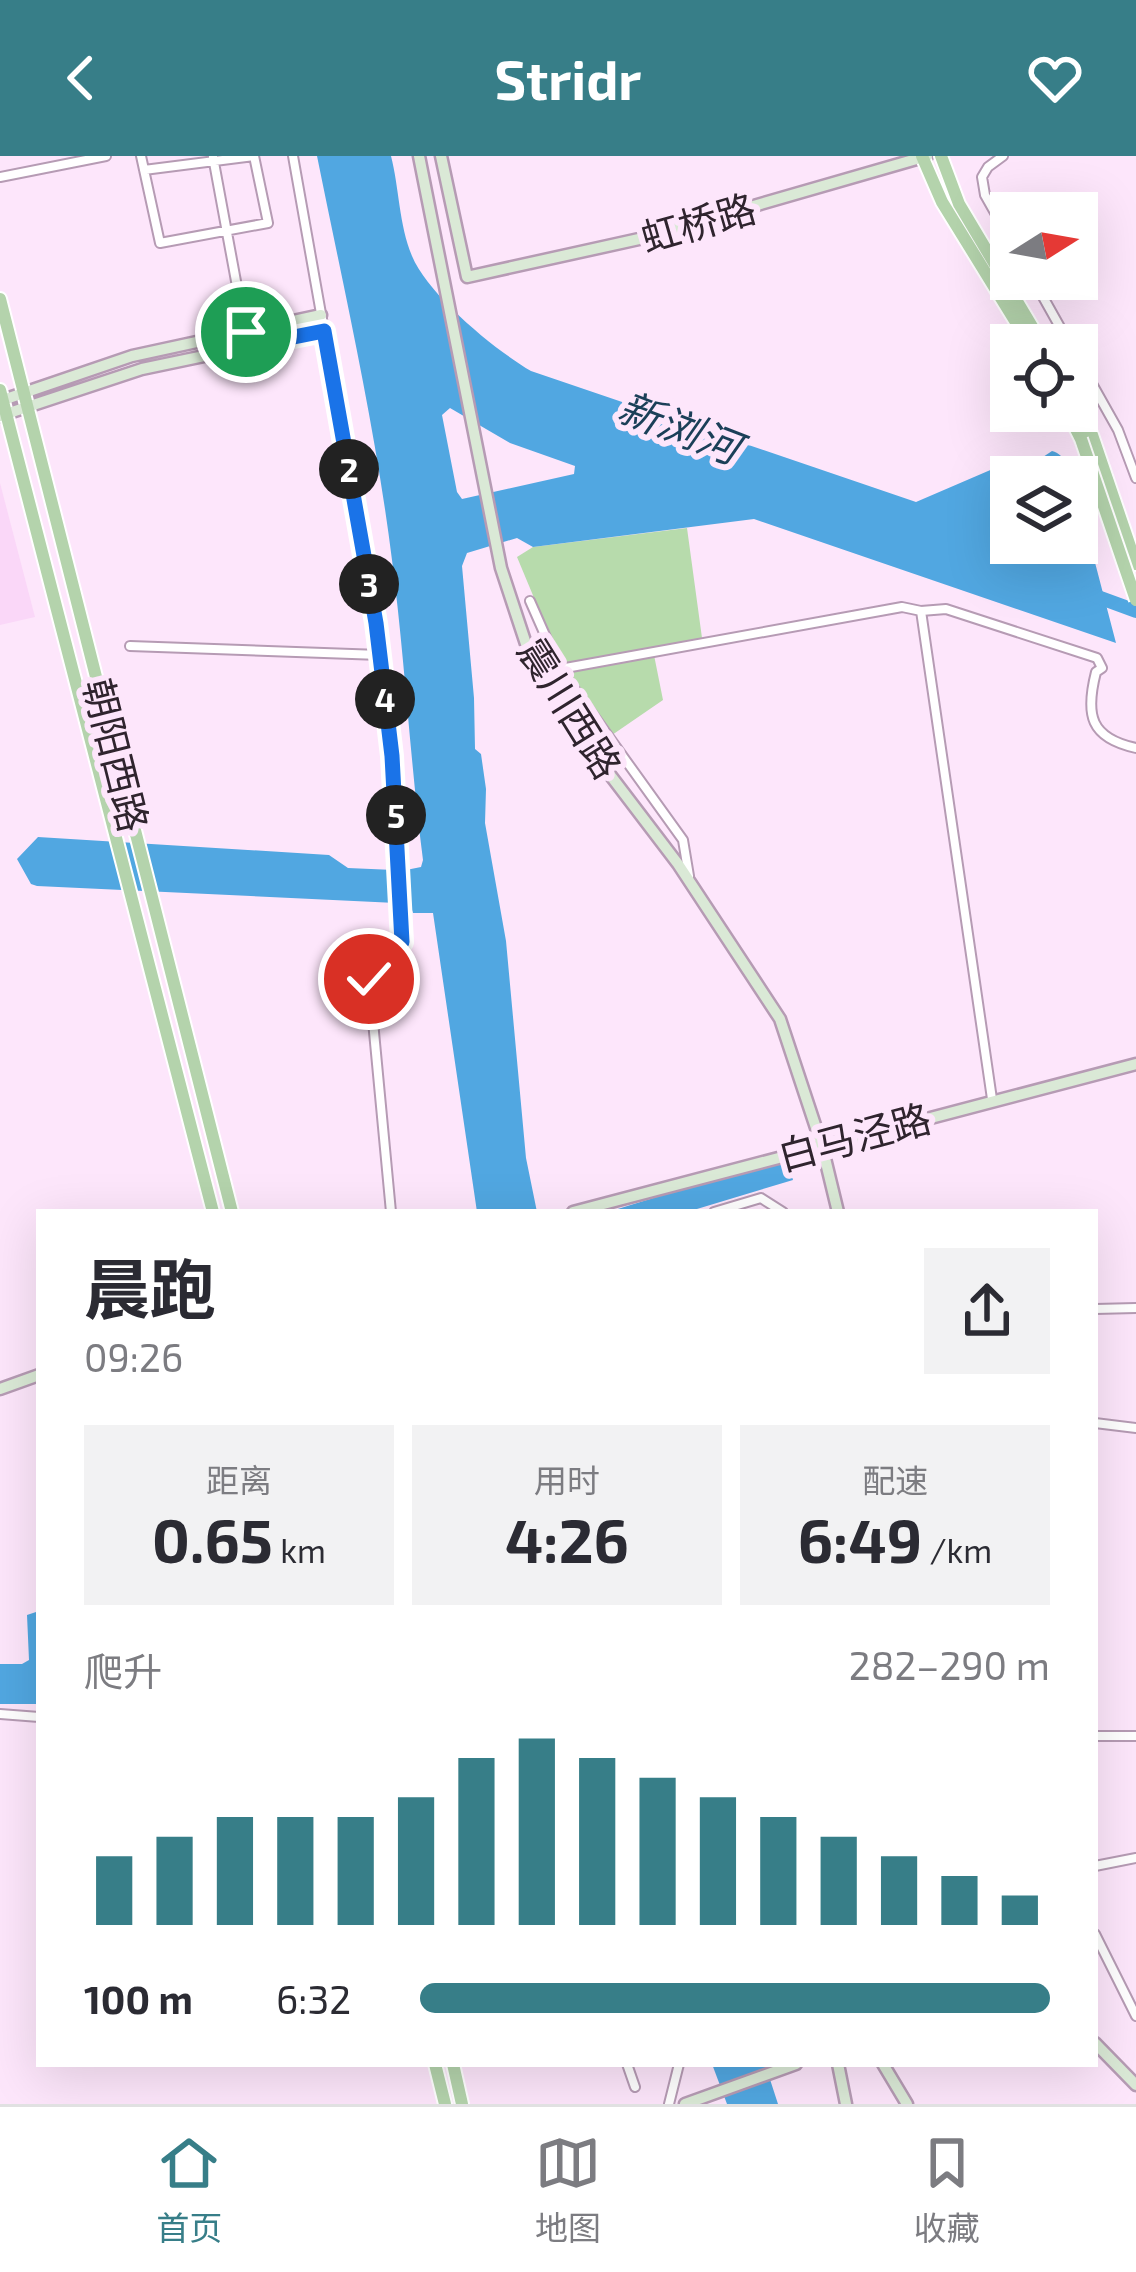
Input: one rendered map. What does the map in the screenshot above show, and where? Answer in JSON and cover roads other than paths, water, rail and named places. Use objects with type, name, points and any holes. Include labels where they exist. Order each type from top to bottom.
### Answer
[{"type":"main road","name":"震川西路","points":[[419,156],[501,568],[529,653],[780,1018],[837,1209]]},
{"type":"main road","name":"虹桥路","points":[[441,156],[467,278],[639,239],[924,156]]},
{"type":"main road","points":[[924,156],[942,202],[1017,324]]},
{"type":"main road","points":[[941,156],[959,204],[1030,324]]},
{"type":"main road","name":"朝阳西路","points":[[0,299],[231,1209]]},
{"type":"main road","points":[[26,400],[132,356],[321,315]]},
{"type":"main road","points":[[2,404],[324,331]]},
{"type":"main road","name":"朝阳西路","points":[[2,404],[212,1209]]},
{"type":"main road","points":[[1083,432],[1136,564]]},
{"type":"main road","points":[[1085,432],[1136,600]]},
{"type":"main road","name":"白马泾路","points":[[584,1209],[1136,1064]]},
{"type":"main road","points":[[0,1389],[36,1376]]},
{"type":"main road","points":[[1098,2046],[1136,2085]]},
{"type":"main road","points":[[436,2067],[445,2104]]},
{"type":"main road","points":[[454,2067],[467,2104]]},
{"type":"main road","points":[[691,2102],[787,2067]]},
{"type":"main road","points":[[839,2067],[845,2104]]},
{"type":"main road","points":[[885,2067],[907,2104]]},
{"type":"street","points":[[0,177],[106,156]]},
{"type":"street","points":[[141,156],[160,243],[268,224],[254,156],[145,170]]},
{"type":"street","points":[[293,156],[380,655],[392,756],[402,942],[369,979],[391,1209]]},
{"type":"street","points":[[990,204],[982,177],[988,166],[1004,156]]},
{"type":"street","points":[[213,159],[248,346]]},
{"type":"street","points":[[1098,394],[1136,478]]},
{"type":"street","points":[[530,601],[560,669],[683,839],[691,883]]},
{"type":"street","points":[[560,669],[902,607],[946,609],[1097,658],[1102,668],[1096,672],[1090,701],[1096,729],[1109,740],[1136,748]]},
{"type":"street","points":[[920,611],[992,1099]]},
{"type":"street","points":[[130,646],[380,655]]},
{"type":"street","points":[[724,1209],[761,1198],[778,1209]]},
{"type":"street","points":[[1098,1309],[1136,1308]]},
{"type":"street","points":[[1098,1423],[1136,1428]]},
{"type":"street","points":[[0,1714],[36,1717]]},
{"type":"street","points":[[1098,1736],[1136,1736]]},
{"type":"street","points":[[1098,1864],[1136,1858]]},
{"type":"street","points":[[1098,1940],[1136,2016]]},
{"type":"street","points":[[628,2067],[635,2087]]},
{"type":"street","points":[[669,2104],[678,2067]]},
{"type":"water","points":[[317,156],[391,156],[404,232],[420,271],[464,320],[531,371],[916,502],[990,470],[990,564],[1095,564],[1116,643],[754,519],[533,547],[517,538],[467,553],[462,566],[475,749],[481,754],[486,789],[485,823],[506,941],[526,1158],[536,1209],[477,1209],[433,913],[413,913],[410,904],[405,907],[403,862],[406,870],[421,867],[423,860],[397,598],[377,458]],"holes":[[[450,408],[510,443],[575,466],[574,474],[462,499],[442,415]]]},
{"type":"water","points":[[38,837],[329,855],[348,868],[394,870],[396,903],[37,886],[31,884],[17,859]]},
{"type":"water","points":[[786,1157],[793,1180],[697,1209],[618,1209]]},
{"type":"water","points":[[36,1612],[36,1704],[0,1704],[0,1664],[29,1660],[27,1615]]},
{"type":"water","points":[[713,2067],[766,2067],[778,2104],[727,2104]]},
{"type":"waterway","name":"新浏河","points":[[1087,593],[1136,611]]}]
